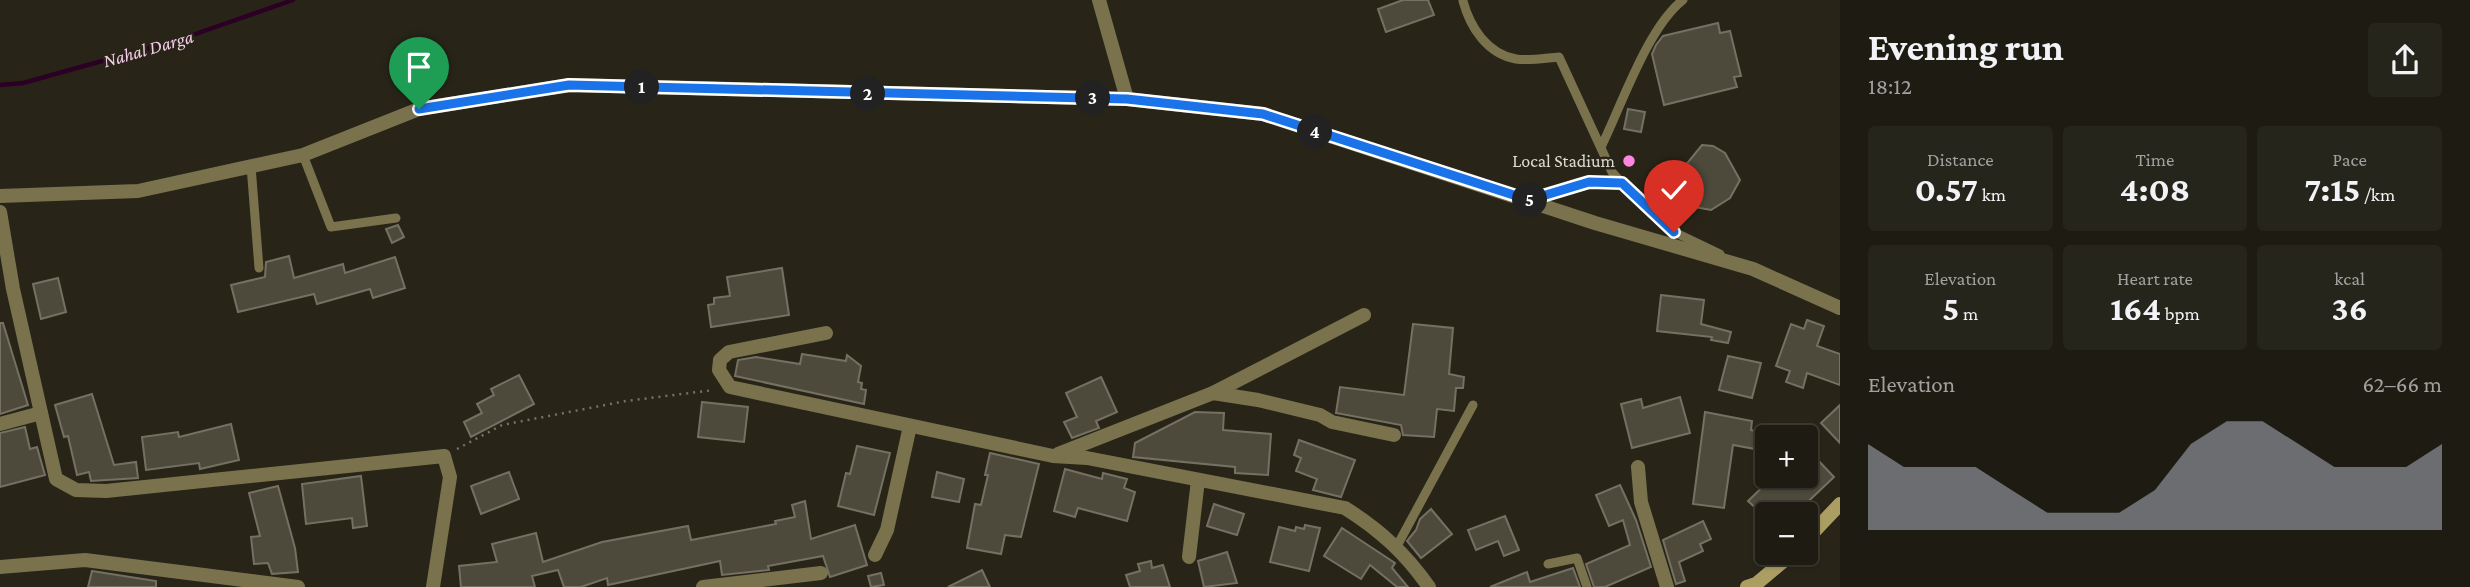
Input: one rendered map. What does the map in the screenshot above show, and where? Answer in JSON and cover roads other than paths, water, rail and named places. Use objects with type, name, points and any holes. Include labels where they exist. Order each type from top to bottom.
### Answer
[{"type":"main road","points":[[1818,527],[1840,504]]},
{"type":"main road","points":[[1747,587],[1756,584],[1779,565]]},
{"type":"street","points":[[1099,0],[1127,99]]},
{"type":"street","points":[[0,196],[138,191],[303,155],[419,109],[569,85],[1127,99],[1263,114],[1595,223],[1754,269],[1840,308]]},
{"type":"street","points":[[0,212],[13,289],[56,479],[76,490],[106,491],[444,456],[450,477],[433,587]]},
{"type":"street","points":[[1053,456],[1213,393],[1364,315]]},
{"type":"street","points":[[826,334],[729,352],[720,360],[719,370],[730,387],[1053,456],[1087,458],[1345,508],[1379,529],[1397,546],[1429,587]]},
{"type":"street","points":[[1213,393],[1258,400],[1321,415],[1332,422],[1394,435]]},
{"type":"street","points":[[0,424],[41,413]]},
{"type":"street","points":[[876,555],[887,530],[909,426]]},
{"type":"street","points":[[1638,467],[1641,502],[1667,587]]},
{"type":"street","points":[[1189,557],[1198,480]]},
{"type":"street","points":[[0,567],[85,560],[298,587]]},
{"type":"street","points":[[703,587],[821,573]]},
{"type":"lane","points":[[1602,145],[1632,77],[1669,14],[1683,0]]},
{"type":"lane","points":[[1463,1],[1468,20],[1477,35],[1493,48],[1515,59],[1559,57],[1602,145],[1612,172],[1674,232],[1754,269]]},
{"type":"lane","points":[[303,155],[331,227],[396,219]]},
{"type":"lane","points":[[251,166],[259,268]]},
{"type":"lane","points":[[1529,200],[1589,182],[1622,183]]},
{"type":"lane","points":[[1397,546],[1474,405]]},
{"type":"lane","points":[[1548,564],[1577,558],[1587,587]]},
{"type":"waterway","name":"Nahal Darga","points":[[0,85],[23,83],[181,39],[293,0]]},
{"type":"place","name":"Local Stadium","points":[[1629,161]]}]
